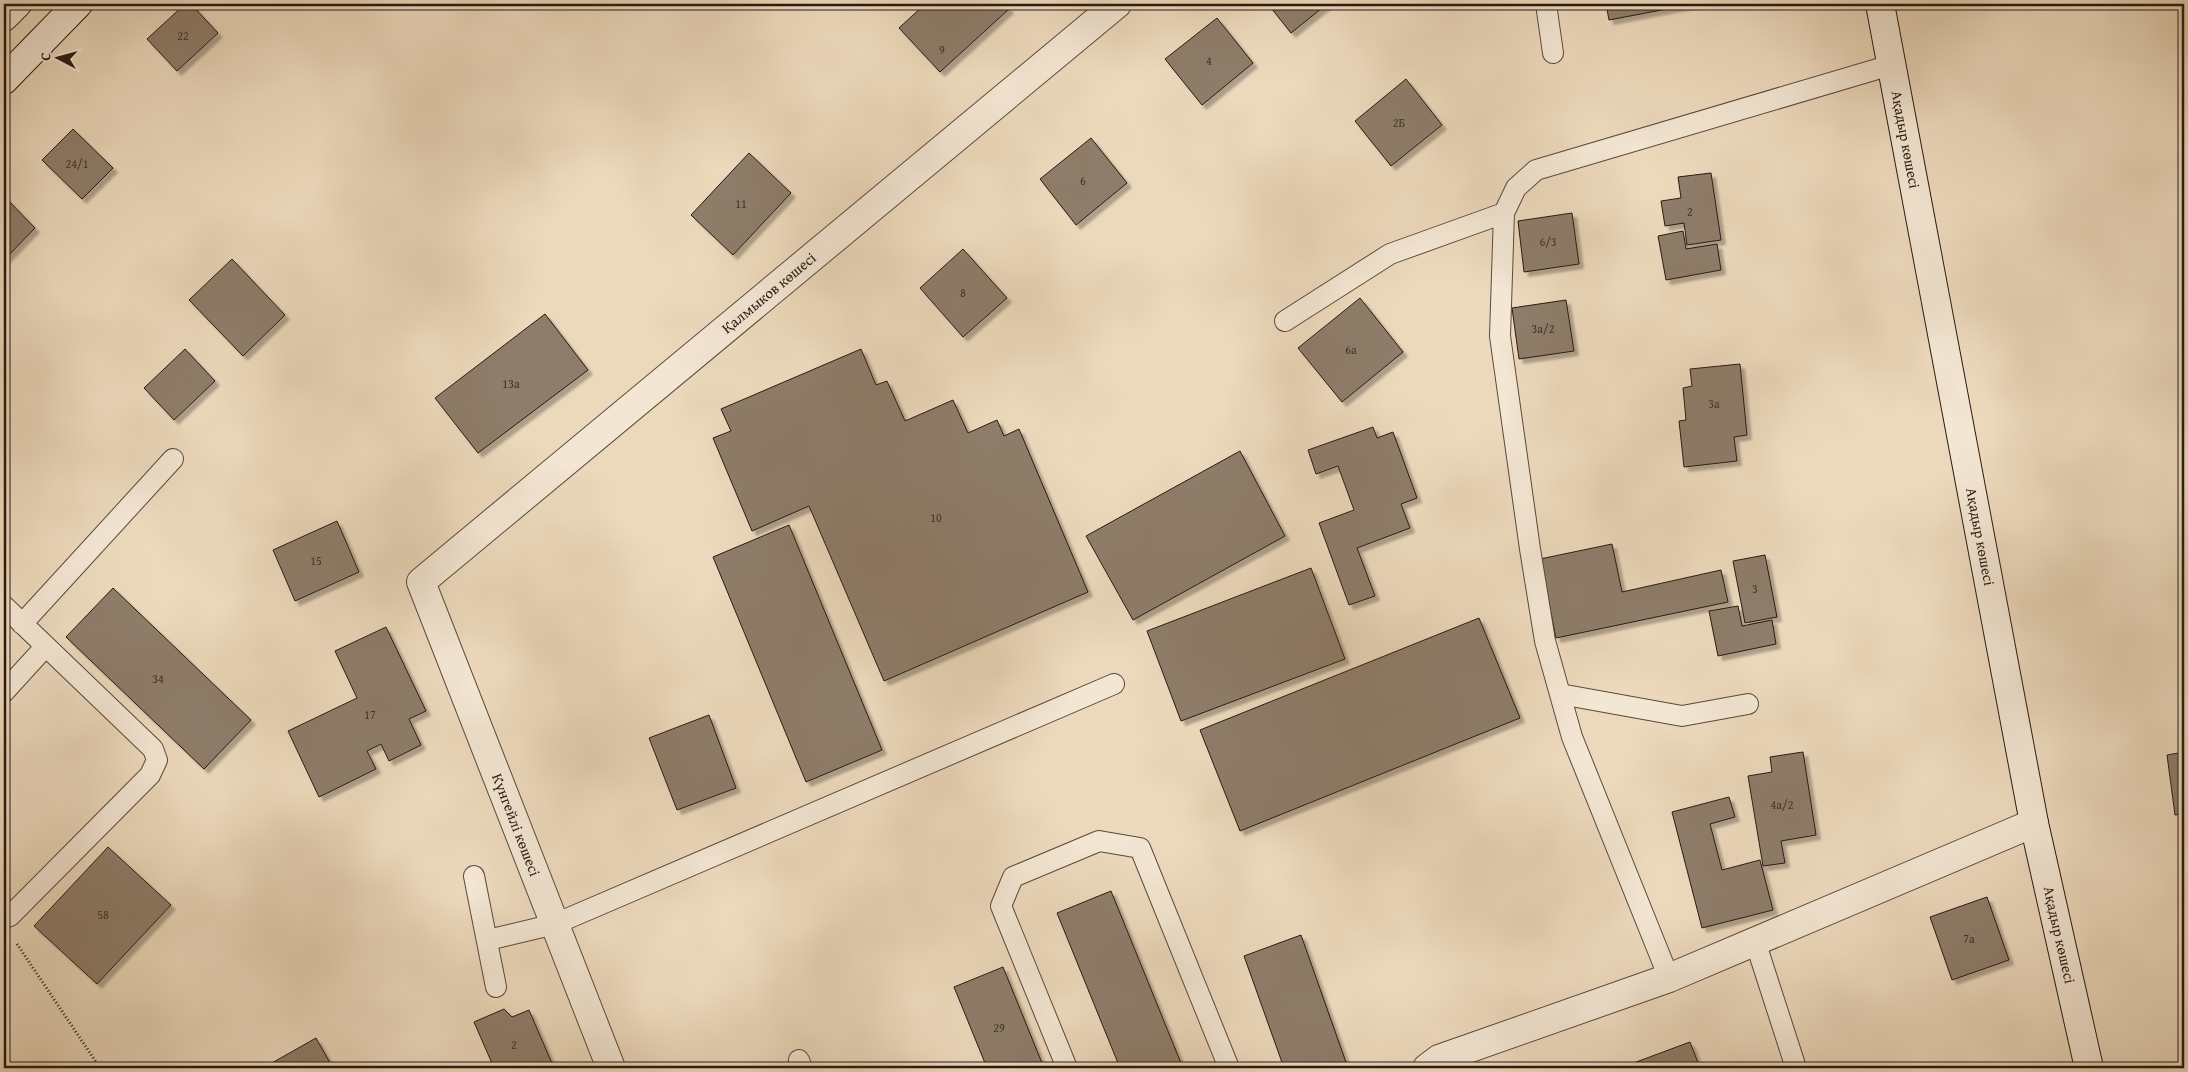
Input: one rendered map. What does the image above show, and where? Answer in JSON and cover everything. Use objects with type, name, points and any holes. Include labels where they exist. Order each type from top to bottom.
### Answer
[{"type":"street","points":[[4,17],[17,4]]},
{"type":"street","points":[[4,80],[78,4]]},
{"type":"street","name":"Қалмыков көшесі","points":[[421,582],[1117,4]]},
{"type":"street","name":"Ақадыр көшесі","points":[[1880,4],[2034,823],[2089,1068]]},
{"type":"street","name":"Күнгейлі көшесі","points":[[421,582],[611,1068]]},
{"type":"street","points":[[1427,1068],[1439,1059],[1668,978],[2034,823]]},
{"type":"lane","points":[[1546,4],[1552,53]]},
{"type":"lane","points":[[1668,978],[1572,737],[1542,623],[1500,336],[1504,213],[1516,188],[1536,170],[1891,65]]},
{"type":"lane","points":[[1285,321],[1390,254],[1504,213]]},
{"type":"lane","points":[[22,624],[173,459]]},
{"type":"lane","points":[[4,606],[153,750],[157,760],[150,775],[10,916],[4,918]]},
{"type":"lane","points":[[4,692],[45,647]]},
{"type":"lane","points":[[488,940],[555,924],[1114,684]]},
{"type":"lane","points":[[1560,694],[1682,716],[1748,704]]},
{"type":"lane","points":[[1067,1068],[1001,906],[1013,877],[1098,841],[1140,848],[1230,1068]]},
{"type":"lane","points":[[474,876],[496,987]]},
{"type":"lane","points":[[1755,941],[1796,1068]]},
{"type":"path","points":[[14,940],[100,1068]]},
{"type":"building","points":[[185,4],[191,4],[218,33],[177,71],[147,39]]},
{"type":"building","points":[[925,4],[1005,4],[1009,9],[940,72],[899,28]]},
{"type":"building","points":[[1268,4],[1327,4],[1291,33]]},
{"type":"building","points":[[1606,4],[1693,4],[1609,20]]},
{"type":"building","points":[[1217,18],[1253,63],[1202,105],[1165,59]]},
{"type":"building","points":[[1406,79],[1442,125],[1391,166],[1355,121]]},
{"type":"building","points":[[73,129],[113,168],[82,199],[42,160]]},
{"type":"building","points":[[1091,138],[1127,183],[1076,225],[1040,179]]},
{"type":"building","points":[[749,153],[791,193],[733,255],[691,215]]},
{"type":"building","points":[[1711,173],[1721,240],[1687,245],[1684,223],[1665,226],[1661,201],[1681,198],[1678,177]]},
{"type":"building","points":[[4,196],[35,228],[4,260]]},
{"type":"building","points":[[1572,213],[1579,264],[1524,272],[1518,221]]},
{"type":"building","points":[[1683,231],[1686,249],[1717,244],[1721,270],[1666,280],[1658,236]]},
{"type":"building","points":[[963,249],[1007,298],[963,337],[920,288]]},
{"type":"building","points":[[232,259],[285,315],[243,356],[189,300]]},
{"type":"building","points":[[1360,298],[1403,352],[1342,402],[1298,348]]},
{"type":"building","points":[[1566,300],[1574,351],[1519,359],[1512,308]]},
{"type":"building","points":[[545,314],[588,370],[478,453],[435,398]]},
{"type":"building","points":[[185,349],[215,381],[174,420],[144,388]]},
{"type":"building","points":[[861,349],[876,385],[887,381],[905,421],[953,400],[968,433],[997,420],[1004,436],[1019,429],[1088,592],[884,681],[809,506],[752,531],[713,438],[731,431],[721,409]]},
{"type":"building","points":[[1740,364],[1747,435],[1734,437],[1737,461],[1684,467],[1679,421],[1686,420],[1683,388],[1692,386],[1690,369]]},
{"type":"building","points":[[1373,427],[1377,438],[1393,432],[1417,498],[1401,504],[1410,528],[1357,548],[1375,596],[1349,605],[1319,523],[1354,510],[1338,466],[1316,474],[1308,450]]},
{"type":"building","points":[[1240,451],[1285,536],[1133,620],[1086,536]]},
{"type":"building","points":[[337,521],[359,572],[295,601],[273,550]]},
{"type":"building","points":[[789,525],[882,750],[806,782],[713,557]]},
{"type":"building","points":[[1612,544],[1622,592],[1721,570],[1728,602],[1556,638],[1540,559]]},
{"type":"building","points":[[1765,555],[1777,617],[1745,623],[1733,561]]},
{"type":"building","points":[[1311,568],[1345,659],[1181,721],[1147,631]]},
{"type":"building","points":[[113,588],[251,720],[204,769],[66,637]]},
{"type":"building","points":[[1738,606],[1742,626],[1772,620],[1776,644],[1718,656],[1709,611]]},
{"type":"building","points":[[1479,618],[1520,718],[1240,831],[1200,730]]},
{"type":"building","points":[[386,627],[426,711],[409,719],[421,745],[389,761],[381,744],[367,751],[376,769],[319,797],[288,731],[357,698],[335,651]]},
{"type":"building","points":[[709,715],[736,788],[677,810],[649,738]]},
{"type":"building","points":[[1803,752],[1816,835],[1781,841],[1785,863],[1763,866],[1748,776],[1772,772],[1770,757]]},
{"type":"building","points":[[2184,752],[2184,814],[2175,815],[2167,755]]},
{"type":"building","points":[[1729,797],[1735,817],[1710,824],[1722,870],[1760,860],[1773,910],[1702,928],[1672,812]]},
{"type":"building","points":[[108,847],[171,905],[97,984],[34,926]]},
{"type":"building","points":[[1111,891],[1183,1068],[1120,1068],[1057,913]]},
{"type":"building","points":[[1987,897],[2009,960],[1952,980],[1930,917]]},
{"type":"building","points":[[1301,935],[1348,1068],[1284,1068],[1244,956]]},
{"type":"building","points":[[1003,967],[1044,1068],[987,1068],[954,987]]},
{"type":"building","points":[[504,1009],[512,1017],[529,1010],[554,1068],[494,1068],[474,1022]]},
{"type":"building","points":[[316,1038],[333,1068],[263,1068]]},
{"type":"building","points":[[1690,1042],[1700,1068],[1620,1068]]}]
